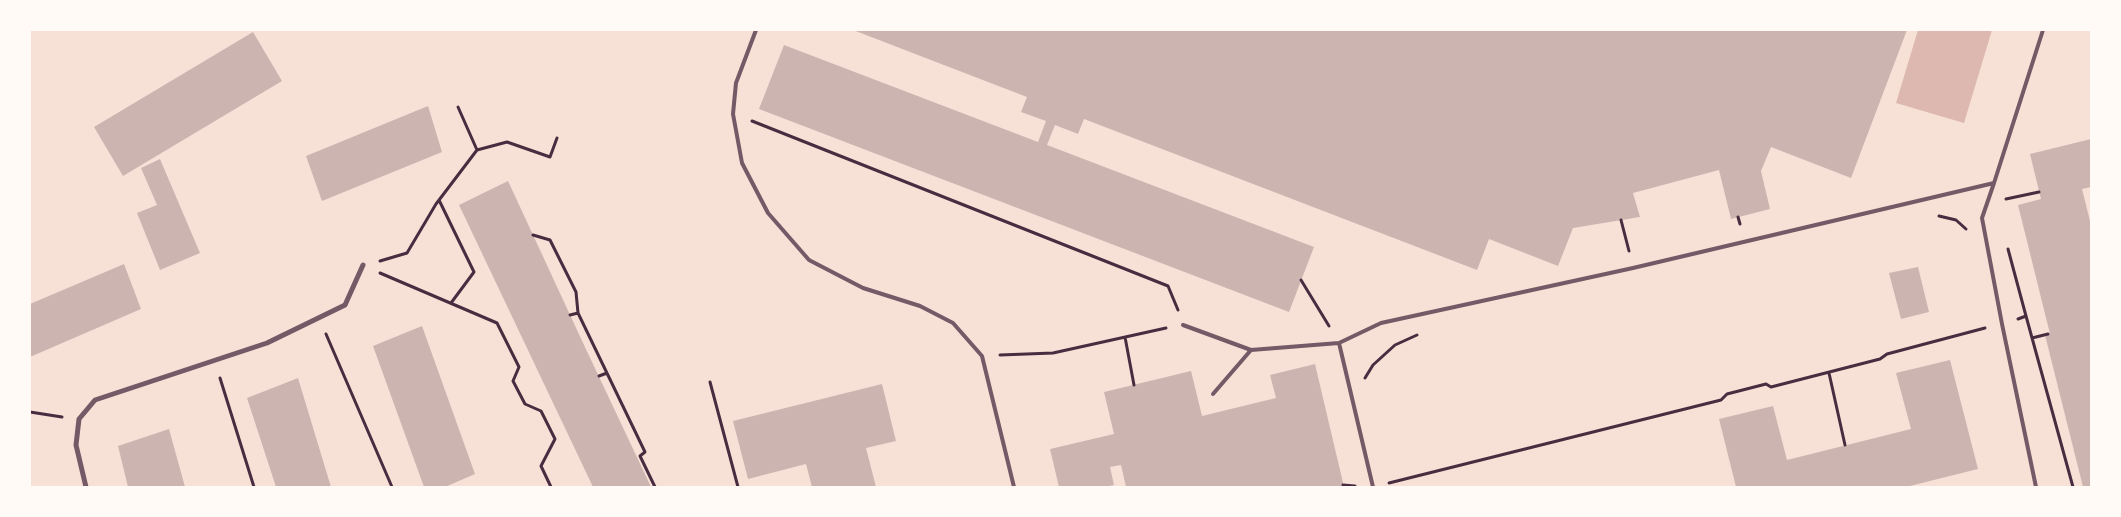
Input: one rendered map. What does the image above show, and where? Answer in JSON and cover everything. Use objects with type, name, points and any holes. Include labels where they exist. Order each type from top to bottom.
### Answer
[{"type":"street","points":[[86,487],[76,445],[79,419],[95,400],[267,343],[345,305],[363,265]]},
{"type":"lane","points":[[756,30],[736,83],[734,114],[742,163],[768,212],[809,260],[863,288],[920,306],[953,323],[982,356],[1014,487]]},
{"type":"lane","points":[[2036,487],[1982,218],[2042,30]]},
{"type":"lane","points":[[1183,324],[1251,350],[1339,343],[1381,323],[1633,268],[1994,183]]},
{"type":"lane","points":[[1339,343],[1373,487]]},
{"type":"lane","points":[[1213,394],[1251,350]]},
{"type":"path","points":[[458,106],[477,150]]},
{"type":"path","points":[[734,114],[1168,286],[1183,324],[1053,353],[982,356]]},
{"type":"path","points":[[363,265],[407,253],[439,200],[477,150],[507,142],[550,157],[557,138]]},
{"type":"path","points":[[439,200],[474,272],[451,303]]},
{"type":"path","points":[[1938,216],[1956,220],[1968,231]]},
{"type":"path","points":[[533,236],[550,240],[576,292],[578,313],[645,452],[640,456],[655,487]]},
{"type":"path","points":[[2006,239],[2073,487]]},
{"type":"path","points":[[363,265],[497,323],[519,367],[513,381],[524,404],[541,411],[555,439],[541,466],[551,487]]},
{"type":"path","points":[[570,315],[578,313]]},
{"type":"path","points":[[1381,485],[1721,400],[1727,394],[1766,384],[1771,387],[1880,359],[1887,354],[2026,316]]},
{"type":"path","points":[[319,317],[392,487]]},
{"type":"path","points":[[1362,382],[1373,365],[1395,345],[1420,334]]},
{"type":"path","points":[[2032,338],[2048,334]]},
{"type":"path","points":[[1125,337],[1134,385]]},
{"type":"path","points":[[215,360],[254,487]]},
{"type":"path","points":[[1829,372],[1846,446]]},
{"type":"path","points":[[599,376],[607,373]]},
{"type":"path","points":[[710,382],[738,487]]},
{"type":"path","points":[[30,412],[79,419]]},
{"type":"shaded area","points":[[1918,30],[1992,30],[1964,123],[1896,103]]},
{"type":"building","points":[[853,30],[1907,30],[1851,178],[1771,147],[1761,171],[1770,209],[1731,219],[1719,170],[1633,193],[1640,217],[1573,228],[1558,266],[1489,239],[1477,270],[1084,119],[1078,134],[1055,125],[1047,145],[1314,247],[1289,312],[759,109],[784,45],[1038,142],[1046,121],[1021,112],[1027,97]]},
{"type":"building","points":[[253,32],[282,81],[123,176],[94,127]]},
{"type":"building","points":[[428,106],[442,152],[322,201],[306,156]]},
{"type":"building","points":[[2091,139],[2091,187],[2082,189],[2091,225],[2091,487],[2083,487],[2045,335],[2050,334],[2018,205],[2041,199],[2030,154]]},
{"type":"building","points":[[160,159],[200,253],[160,270],[137,213],[157,205],[141,168]]},
{"type":"building","points":[[508,181],[651,487],[593,487],[459,205]]},
{"type":"building","points":[[124,264],[141,309],[30,357],[30,304]]},
{"type":"building","points":[[1918,267],[1929,312],[1901,319],[1889,273]]},
{"type":"building","points":[[422,326],[475,474],[445,487],[424,487],[373,346]]},
{"type":"building","points":[[1950,360],[1978,469],[1906,487],[1736,487],[1719,419],[1773,406],[1787,460],[1911,429],[1896,373]]},
{"type":"building","points":[[1315,364],[1344,487],[1126,487],[1121,465],[1110,467],[1114,485],[1104,487],[1059,487],[1050,449],[1114,434],[1104,392],[1191,371],[1202,416],[1276,398],[1270,375]]},
{"type":"building","points":[[298,378],[331,487],[276,487],[247,398]]},
{"type":"building","points":[[882,384],[896,441],[866,448],[876,487],[812,487],[806,464],[748,479],[733,421]]},
{"type":"building","points":[[169,429],[185,487],[128,487],[118,446]]}]
